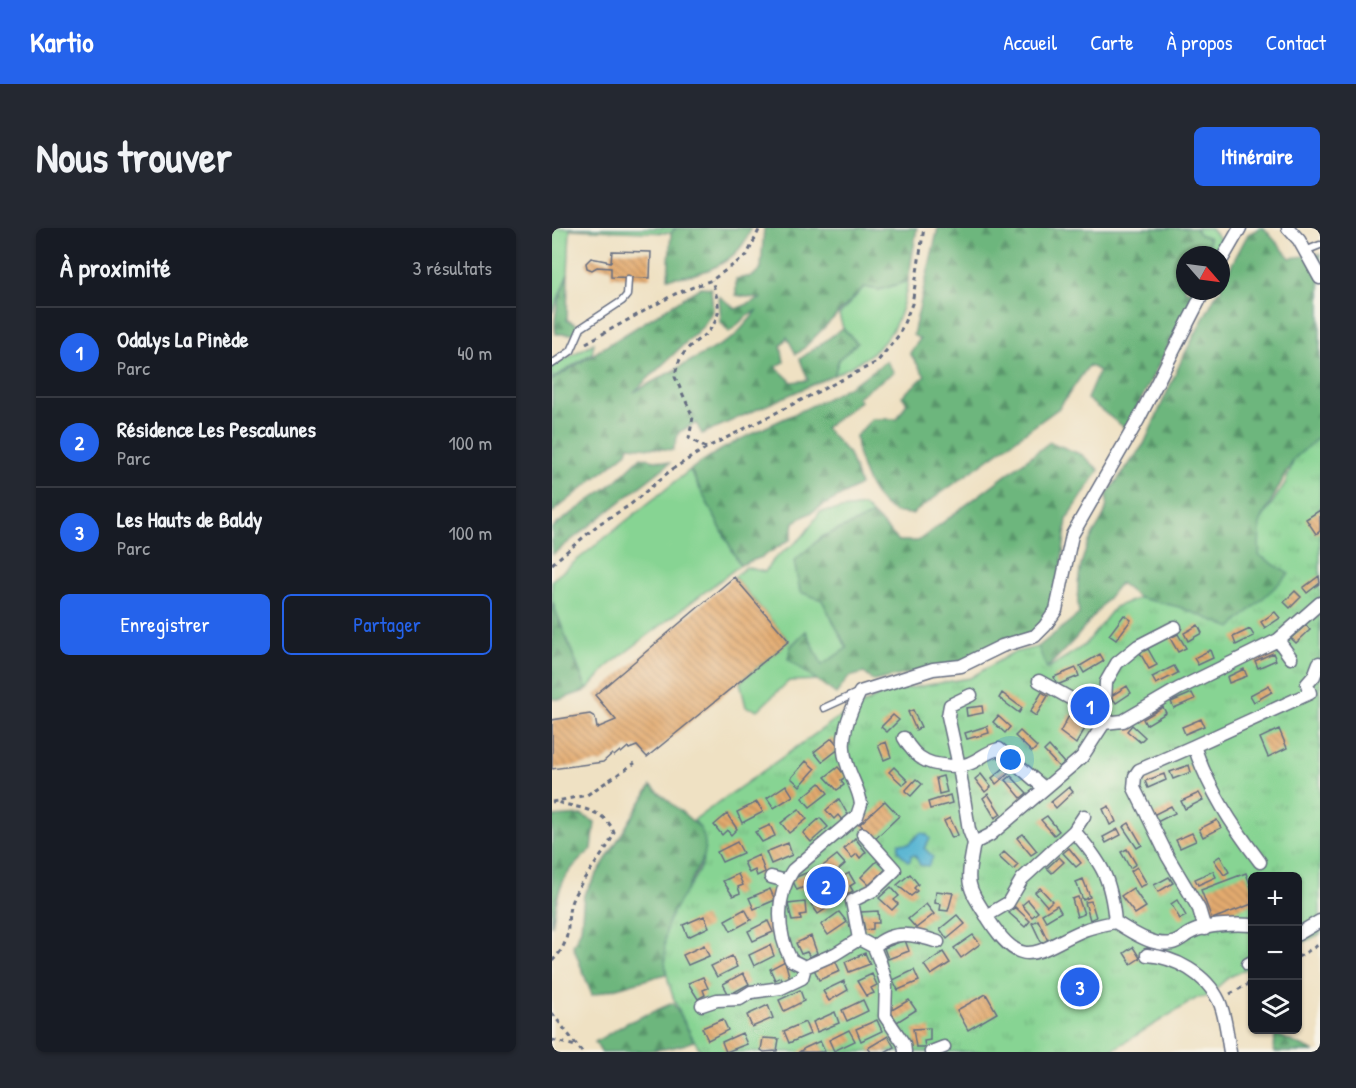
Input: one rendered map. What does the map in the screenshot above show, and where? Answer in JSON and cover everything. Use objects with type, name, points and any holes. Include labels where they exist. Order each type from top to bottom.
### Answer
[{"type":"street","points":[[1230,246],[1240,228]]},
{"type":"street","points":[[1288,228],[1299,240],[1320,278]]},
{"type":"street","points":[[806,967],[791,960],[780,929],[786,881],[793,870],[857,816],[861,804],[846,762],[844,740],[849,714],[860,692],[933,669],[961,666],[1002,646],[1035,636],[1045,626],[1056,610],[1071,535],[1138,420],[1199,300]]},
{"type":"street","points":[[1039,681],[1075,701],[1104,723],[1124,722],[1178,689],[1278,640],[1320,603]]},
{"type":"street","points":[[974,843],[990,835],[1082,757],[1104,723],[1106,682],[1117,663],[1138,646],[1175,627]]},
{"type":"street","points":[[1278,640],[1291,658]]},
{"type":"street","points":[[1205,928],[1199,909],[1168,857],[1134,788],[1135,776],[1139,770],[1310,693],[1306,684],[1319,663]]},
{"type":"street","points":[[970,695],[950,705],[948,716],[969,830],[974,843],[967,879],[974,898],[1003,942],[1016,951],[1031,954],[1050,949],[1084,930],[1115,922],[1159,943],[1173,943],[1193,931],[1205,928],[1248,925]]},
{"type":"street","points":[[904,738],[910,751],[922,761],[936,766],[970,766],[990,751],[999,749],[1044,788]]},
{"type":"street","points":[[1194,746],[1205,779],[1232,825],[1260,862]]},
{"type":"street","points":[[986,916],[1008,903],[1022,879],[1074,831],[1084,816]]},
{"type":"street","points":[[1074,831],[1099,860],[1113,897],[1115,922]]},
{"type":"street","points":[[863,834],[895,870],[874,890],[852,901],[859,939],[873,947],[886,982],[885,1016],[904,1044],[905,1052]]},
{"type":"street","points":[[771,877],[786,881]]},
{"type":"street","points":[[1302,929],[1320,921]]},
{"type":"street","points":[[873,947],[896,934],[916,935],[938,942]]},
{"type":"street","points":[[702,1005],[717,1000],[740,999],[751,992],[793,984],[802,978],[806,967],[835,954],[859,939]]},
{"type":"street","points":[[1147,955],[1167,957],[1188,968],[1218,999],[1230,1052]]},
{"type":"street","points":[[715,987],[717,1000]]},
{"type":"street","points":[[931,1052],[944,1047]]},
{"type":"lane","points":[[1305,251],[1320,245]]},
{"type":"lane","points":[[552,364],[571,351],[581,328],[622,301],[627,295],[628,279]]},
{"type":"lane","points":[[825,708],[860,692]]},
{"type":"path","points":[[571,351],[675,294],[712,280],[747,255],[760,228]]},
{"type":"path","points":[[552,564],[599,524],[630,505],[671,470],[706,448],[877,362],[899,335],[912,304],[924,228]]},
{"type":"path","points":[[706,448],[689,438],[693,417],[675,376],[682,351],[706,334],[718,313],[712,280]]},
{"type":"path","points":[[554,802],[587,795],[635,762]]},
{"type":"path","points":[[552,961],[568,937],[573,897],[606,851],[614,833],[610,822],[602,814],[554,802]]},
{"type":"path","points":[[1302,955],[1320,944]]},
{"type":"path","points":[[1218,999],[1248,984]]},
{"type":"path","points":[[552,1013],[582,1052]]},
{"type":"path","points":[[552,1040],[578,1046]]},
{"type":"green space","points":[[553,228],[676,228],[671,233],[570,229],[568,274],[552,313]]},
{"type":"green space","points":[[676,228],[751,228],[738,251],[717,266],[706,271],[668,278],[671,233]]},
{"type":"green space","points":[[764,228],[917,228],[908,281],[879,290],[864,287],[796,354],[787,337],[781,346],[784,362],[776,367],[792,382],[808,380],[800,359],[843,328],[857,343],[839,359],[834,375],[702,434],[696,423],[679,432],[673,450],[629,446],[627,452],[552,513],[552,380],[701,287],[711,288],[713,311],[702,327],[634,392],[733,338],[758,310],[747,316],[729,332],[721,322],[719,296],[736,309],[760,299],[736,295],[736,279],[753,276],[761,268]]},
{"type":"green space","points":[[938,228],[1195,228],[1199,234],[1209,238],[1208,246],[1176,246],[1176,300],[1191,300],[1126,429],[1087,399],[1099,371],[1089,365],[1059,408],[912,514],[895,512],[877,497],[862,467],[856,436],[872,419],[897,419],[907,403],[902,396],[925,376],[910,353],[920,339],[913,335]]},
{"type":"green space","points":[[1195,228],[1210,228],[1225,244],[1224,246],[1208,246],[1209,238],[1199,234]]},
{"type":"green space","points":[[1264,228],[1290,258],[1320,254],[1320,436],[1294,459],[1260,522],[1290,574],[1231,628],[1179,607],[1139,598],[1120,583],[1075,639],[1046,669],[1038,647],[1079,614],[1079,573],[1089,541],[1106,510],[1107,494],[1144,444],[1182,359],[1213,300],[1230,300],[1230,268],[1248,234]]},
{"type":"green space","points":[[568,274],[567,320],[581,327],[574,334],[556,334],[556,312]]},
{"type":"green space","points":[[908,281],[899,315],[886,339],[865,358],[834,375],[839,359],[857,343],[843,328],[839,315],[864,287],[879,290]]},
{"type":"green space","points":[[594,343],[592,353],[552,379],[552,366]]},
{"type":"green space","points":[[886,361],[894,372],[857,397],[860,401],[825,428],[849,454],[860,485],[794,522],[791,539],[762,557],[740,565],[690,470],[713,454],[839,392]]},
{"type":"green space","points":[[1320,436],[1320,934],[1302,943],[1302,872],[1248,872],[1248,968],[1229,977],[1206,997],[1197,998],[1109,1052],[701,1052],[678,1009],[665,964],[666,931],[670,917],[695,877],[702,863],[705,849],[703,834],[694,820],[835,720],[886,692],[970,678],[1012,653],[1038,647],[1047,669],[1085,645],[1115,607],[1139,598],[1179,607],[1231,628],[1289,574],[1259,555],[1260,522],[1286,482],[1294,459]]},
{"type":"green space","points":[[1050,442],[1082,455],[1099,470],[1067,519],[1060,578],[1052,608],[1034,634],[962,662],[874,681],[864,673],[849,677],[836,694],[788,659],[791,646],[806,631],[822,665],[847,648],[822,600],[800,592],[794,561],[822,537],[873,515],[899,541],[918,541]]},
{"type":"green space","points":[[641,457],[670,463],[552,555],[552,528],[616,481]]},
{"type":"green space","points":[[690,470],[740,565],[609,665],[587,690],[552,601],[552,580]]},
{"type":"green space","points":[[864,506],[873,515],[822,537],[822,600],[847,648],[822,665],[806,631],[792,646],[805,672],[819,680],[789,681],[758,710],[746,707],[740,682],[789,641],[734,577],[746,567],[765,572],[776,557],[802,537],[820,512]]},
{"type":"green space","points":[[552,602],[587,690],[562,699],[552,699]]},
{"type":"green space","points":[[651,786],[704,831],[706,852],[667,928],[666,974],[592,995],[573,946],[581,929],[584,895]]},
{"type":"green space","points":[[582,815],[595,822],[592,849],[567,875],[559,891],[552,926],[552,817]]},
{"type":"green space","points":[[673,1003],[694,1041],[661,1049],[613,1052],[601,1052],[595,1042],[627,1023]]},
{"type":"green space","points":[[1275,1034],[1315,1052],[1274,1052]]},
{"type":"water","points":[[920,833],[926,834],[930,839],[924,848],[933,857],[928,866],[920,865],[915,855],[911,855],[908,861],[898,851],[899,843],[909,844]]},
{"type":"building","points":[[612,251],[651,252],[650,278],[611,277],[611,268],[597,267],[592,270],[587,268],[586,263],[591,258],[611,262]]},
{"type":"building","points":[[1320,510],[1320,531],[1316,534],[1306,519]]},
{"type":"building","points":[[1319,576],[1320,583],[1307,593],[1303,588]]},
{"type":"building","points":[[734,577],[789,641],[647,757],[637,746],[629,749],[628,747],[621,753],[620,751],[614,756],[612,754],[603,762],[552,769],[552,720],[590,714],[595,717],[597,728],[616,720],[595,695]]},
{"type":"building","points":[[1295,591],[1301,597],[1290,608],[1284,602]]},
{"type":"building","points":[[1275,612],[1280,618],[1265,628],[1261,622]]},
{"type":"building","points":[[1124,615],[1131,620],[1116,640],[1109,635]]},
{"type":"building","points":[[1198,625],[1202,633],[1188,641],[1184,633]]},
{"type":"building","points":[[1306,625],[1310,630],[1296,643],[1291,638]]},
{"type":"building","points":[[1250,629],[1254,636],[1236,645],[1233,637]]},
{"type":"building","points":[[1178,634],[1186,648],[1178,652],[1170,638]]},
{"type":"building","points":[[1148,649],[1157,665],[1149,669],[1140,653]]},
{"type":"building","points":[[1210,650],[1213,658],[1198,665],[1194,658]]},
{"type":"building","points":[[1273,653],[1276,660],[1258,668],[1255,661]]},
{"type":"building","points":[[1100,654],[1104,661],[1084,673],[1080,666]]},
{"type":"building","points":[[1174,666],[1178,673],[1156,684],[1152,677]]},
{"type":"building","points":[[1076,668],[1079,676],[1057,685],[1054,677]]},
{"type":"building","points":[[1244,669],[1247,676],[1229,683],[1227,677]]},
{"type":"building","points":[[1269,685],[1272,692],[1254,702],[1250,695]]},
{"type":"building","points":[[1127,686],[1131,693],[1116,703],[1111,696]]},
{"type":"building","points":[[1042,692],[1048,696],[1036,716],[1030,712]]},
{"type":"building","points":[[1002,693],[1022,708],[1019,713],[999,698]]},
{"type":"building","points":[[1192,693],[1195,699],[1174,708],[1171,702]]},
{"type":"building","points":[[982,706],[983,713],[967,716],[966,708]]},
{"type":"building","points":[[1163,707],[1166,713],[1146,725],[1143,719]]},
{"type":"building","points":[[913,710],[921,727],[916,730],[908,712]]},
{"type":"building","points":[[1070,714],[1087,725],[1076,744],[1060,732]]},
{"type":"building","points":[[893,715],[899,720],[887,732],[881,727]]},
{"type":"building","points":[[998,716],[1010,727],[1005,733],[993,722]]},
{"type":"building","points":[[1201,719],[1204,726],[1185,734],[1182,727]]},
{"type":"building","points":[[1132,725],[1145,737],[1140,742],[1127,731]]},
{"type":"building","points":[[987,726],[989,733],[967,739],[965,733]]},
{"type":"building","points":[[1279,729],[1287,748],[1268,757],[1260,738]]},
{"type":"building","points":[[1020,731],[1037,747],[1032,752],[1015,736]]},
{"type":"building","points":[[832,738],[840,748],[822,762],[814,752]]},
{"type":"building","points":[[886,742],[891,757],[884,760],[878,745]]},
{"type":"building","points":[[1049,746],[1064,763],[1059,767],[1044,751]]},
{"type":"building","points":[[806,761],[815,769],[800,786],[791,778]]},
{"type":"building","points":[[1189,765],[1191,772],[1173,779],[1170,772]]},
{"type":"building","points":[[838,767],[846,777],[841,780],[844,785],[837,790],[825,777]]},
{"type":"building","points":[[894,767],[908,781],[903,785],[889,772]]},
{"type":"building","points":[[1004,768],[1009,773],[996,784],[992,778]]},
{"type":"building","points":[[981,774],[991,787],[985,792],[975,779]]},
{"type":"building","points":[[1164,774],[1166,780],[1148,788],[1145,781]]},
{"type":"building","points":[[943,776],[947,792],[939,794],[936,778]]},
{"type":"building","points":[[1011,776],[1027,793],[1021,798],[1006,780]]},
{"type":"building","points":[[916,779],[922,784],[911,796],[905,791]]},
{"type":"building","points":[[820,783],[828,793],[810,807],[802,798]]},
{"type":"building","points":[[786,785],[793,796],[774,808],[767,798]]},
{"type":"building","points":[[1069,787],[1073,792],[1056,808],[1051,802]]},
{"type":"building","points":[[1199,793],[1203,800],[1185,809],[1181,801]]},
{"type":"building","points":[[988,794],[1001,814],[995,818],[983,798]]},
{"type":"building","points":[[950,795],[952,803],[930,809],[928,802]]},
{"type":"building","points":[[839,799],[848,815],[842,820],[838,815],[834,819],[826,810]]},
{"type":"building","points":[[885,801],[899,816],[874,840],[860,824]]},
{"type":"building","points":[[757,802],[763,812],[742,823],[737,812]]},
{"type":"building","points":[[1109,806],[1116,822],[1110,825],[1103,809]]},
{"type":"building","points":[[1171,806],[1175,813],[1157,822],[1153,815]]},
{"type":"building","points":[[799,809],[807,819],[789,833],[781,823]]},
{"type":"building","points":[[727,814],[737,829],[731,835],[727,830],[722,835],[714,825]]},
{"type":"building","points":[[1047,816],[1059,831],[1054,835],[1041,820]]},
{"type":"building","points":[[820,818],[828,827],[811,842],[803,833]]},
{"type":"building","points":[[950,818],[958,835],[952,838],[944,821]]},
{"type":"building","points":[[1217,820],[1221,828],[1203,837],[1199,829]]},
{"type":"building","points":[[1129,823],[1142,845],[1137,848],[1123,827]]},
{"type":"building","points":[[770,825],[775,836],[762,842],[755,832]]},
{"type":"building","points":[[1118,829],[1121,835],[1106,843],[1103,837]]},
{"type":"building","points":[[1192,833],[1196,841],[1180,848],[1176,840]]},
{"type":"building","points":[[1023,834],[1037,851],[1031,855],[1017,838]]},
{"type":"building","points":[[855,838],[866,852],[860,858],[857,854],[852,858],[844,849]]},
{"type":"building","points":[[737,842],[743,853],[722,862],[717,852]]},
{"type":"building","points":[[788,843],[792,855],[771,864],[766,852]]},
{"type":"building","points":[[1069,848],[1081,863],[1076,867],[1063,853]]},
{"type":"building","points":[[1127,849],[1136,864],[1130,868],[1121,852]]},
{"type":"building","points":[[1004,852],[1018,865],[1013,870],[999,857]]},
{"type":"building","points":[[759,855],[765,872],[757,876],[755,870],[749,873],[744,862]]},
{"type":"building","points":[[837,855],[845,864],[828,879],[819,869]]},
{"type":"building","points":[[1220,856],[1229,872],[1224,875],[1214,860]]},
{"type":"building","points":[[1059,857],[1064,862],[1052,873],[1047,868]]},
{"type":"building","points":[[877,861],[886,869],[869,885],[861,877]]},
{"type":"building","points":[[1137,867],[1147,884],[1140,887],[1131,871]]},
{"type":"building","points":[[813,870],[818,881],[797,890],[792,879]]},
{"type":"building","points":[[1213,871],[1216,877],[1198,885],[1195,879]]},
{"type":"building","points":[[849,873],[855,883],[850,886],[853,891],[846,895],[835,881]]},
{"type":"building","points":[[1246,873],[1248,906],[1212,919],[1201,890]]},
{"type":"building","points":[[738,874],[743,885],[738,887],[740,893],[733,896],[723,881]]},
{"type":"building","points":[[910,874],[918,884],[914,888],[917,891],[911,896],[897,885]]},
{"type":"building","points":[[1169,877],[1173,883],[1158,892],[1154,885]]},
{"type":"building","points":[[1083,879],[1090,897],[1083,900],[1076,882]]},
{"type":"building","points":[[891,887],[899,896],[894,900],[898,904],[892,910],[879,898]]},
{"type":"building","points":[[1040,888],[1052,901],[1047,906],[1035,892]]},
{"type":"building","points":[[1133,888],[1146,907],[1135,914],[1121,896]]},
{"type":"building","points":[[770,889],[775,900],[754,909],[749,898]]},
{"type":"building","points":[[829,891],[837,901],[818,914],[811,904]]},
{"type":"building","points":[[936,891],[953,893],[948,911],[940,910],[941,904],[935,903]]},
{"type":"building","points":[[1078,897],[1084,914],[1077,917],[1072,899]]},
{"type":"building","points":[[1028,900],[1038,912],[1032,917],[1022,905]]},
{"type":"building","points":[[1177,900],[1186,916],[1180,919],[1171,904]]},
{"type":"building","points":[[1091,901],[1096,917],[1090,920],[1085,902]]},
{"type":"building","points":[[805,902],[806,914],[800,915],[801,920],[792,921],[788,904]]},
{"type":"building","points":[[926,904],[934,914],[916,928],[908,919]]},
{"type":"building","points":[[1057,905],[1061,912],[1046,921],[1042,914]]},
{"type":"building","points":[[1015,907],[1030,921],[1025,927],[1009,913]]},
{"type":"building","points":[[745,909],[751,920],[731,931],[725,920]]},
{"type":"building","points":[[878,911],[879,923],[873,923],[873,929],[865,930],[861,912]]},
{"type":"building","points":[[839,912],[847,922],[828,935],[821,925]]},
{"type":"building","points":[[957,915],[965,924],[947,939],[940,929]]},
{"type":"building","points":[[704,916],[709,927],[688,937],[683,925]]},
{"type":"building","points":[[1038,920],[1048,941],[1042,944],[1032,923]]},
{"type":"building","points":[[768,921],[773,932],[753,941],[748,931]]},
{"type":"building","points":[[973,935],[980,944],[961,958],[954,948]]},
{"type":"building","points":[[811,936],[817,953],[810,957],[807,952],[801,954],[796,943]]},
{"type":"building","points":[[905,940],[909,951],[888,959],[884,948]]},
{"type":"building","points":[[704,945],[709,956],[688,965],[683,955]]},
{"type":"building","points":[[770,945],[774,956],[754,966],[749,955]]},
{"type":"building","points":[[1133,947],[1140,958],[1131,964],[1124,953]]},
{"type":"building","points":[[943,952],[950,963],[931,975],[924,965]]},
{"type":"building","points":[[865,953],[870,964],[849,972],[845,962]]},
{"type":"building","points":[[732,956],[737,967],[717,977],[711,966]]},
{"type":"building","points":[[835,960],[840,971],[819,980],[814,969]]},
{"type":"building","points":[[785,961],[790,979],[783,982],[781,977],[775,980],[770,969]]},
{"type":"building","points":[[914,970],[919,981],[898,990],[893,980]]},
{"type":"building","points":[[743,973],[749,984],[729,995],[723,984]]},
{"type":"building","points":[[872,974],[877,985],[871,988],[874,993],[866,996],[857,981]]},
{"type":"building","points":[[703,977],[708,988],[703,990],[705,995],[698,999],[688,983]]},
{"type":"building","points":[[844,981],[848,990],[829,1001],[823,991]]},
{"type":"building","points":[[800,990],[804,1001],[784,1011],[779,1000]]},
{"type":"building","points":[[986,994],[997,1013],[968,1030],[957,1010]]},
{"type":"building","points":[[863,1000],[868,1011],[847,1021],[842,1010]]},
{"type":"building","points":[[909,1000],[916,1010],[897,1022],[890,1011]]},
{"type":"building","points":[[768,1005],[773,1018],[752,1027],[747,1015]]},
{"type":"building","points":[[835,1012],[839,1023],[817,1032],[813,1022]]},
{"type":"building","points":[[723,1019],[728,1030],[708,1040],[702,1028]]},
{"type":"building","points":[[877,1020],[882,1031],[861,1041],[856,1029]]},
{"type":"building","points":[[805,1022],[810,1034],[789,1043],[784,1031]]},
{"type":"building","points":[[930,1028],[930,1040],[924,1041],[925,1047],[916,1047],[913,1029]]},
{"type":"building","points":[[849,1030],[855,1041],[834,1051],[829,1040]]},
{"type":"building","points":[[742,1033],[747,1044],[726,1052],[722,1042]]},
{"type":"building","points":[[888,1036],[894,1047],[885,1052],[871,1052],[868,1048]]},
{"type":"building","points":[[763,1038],[779,1039],[777,1051],[764,1052],[761,1050]]},
{"type":"building","points":[[820,1041],[825,1052],[799,1052],[805,1048]]},
{"type":"place","name":"Odalys La Pinède","points":[[1090,706]]},
{"type":"place","name":"Résidence Les Pescalunes","points":[[826,886]]},
{"type":"place","name":"Les Hauts de Baldy","points":[[1080,987]]}]
